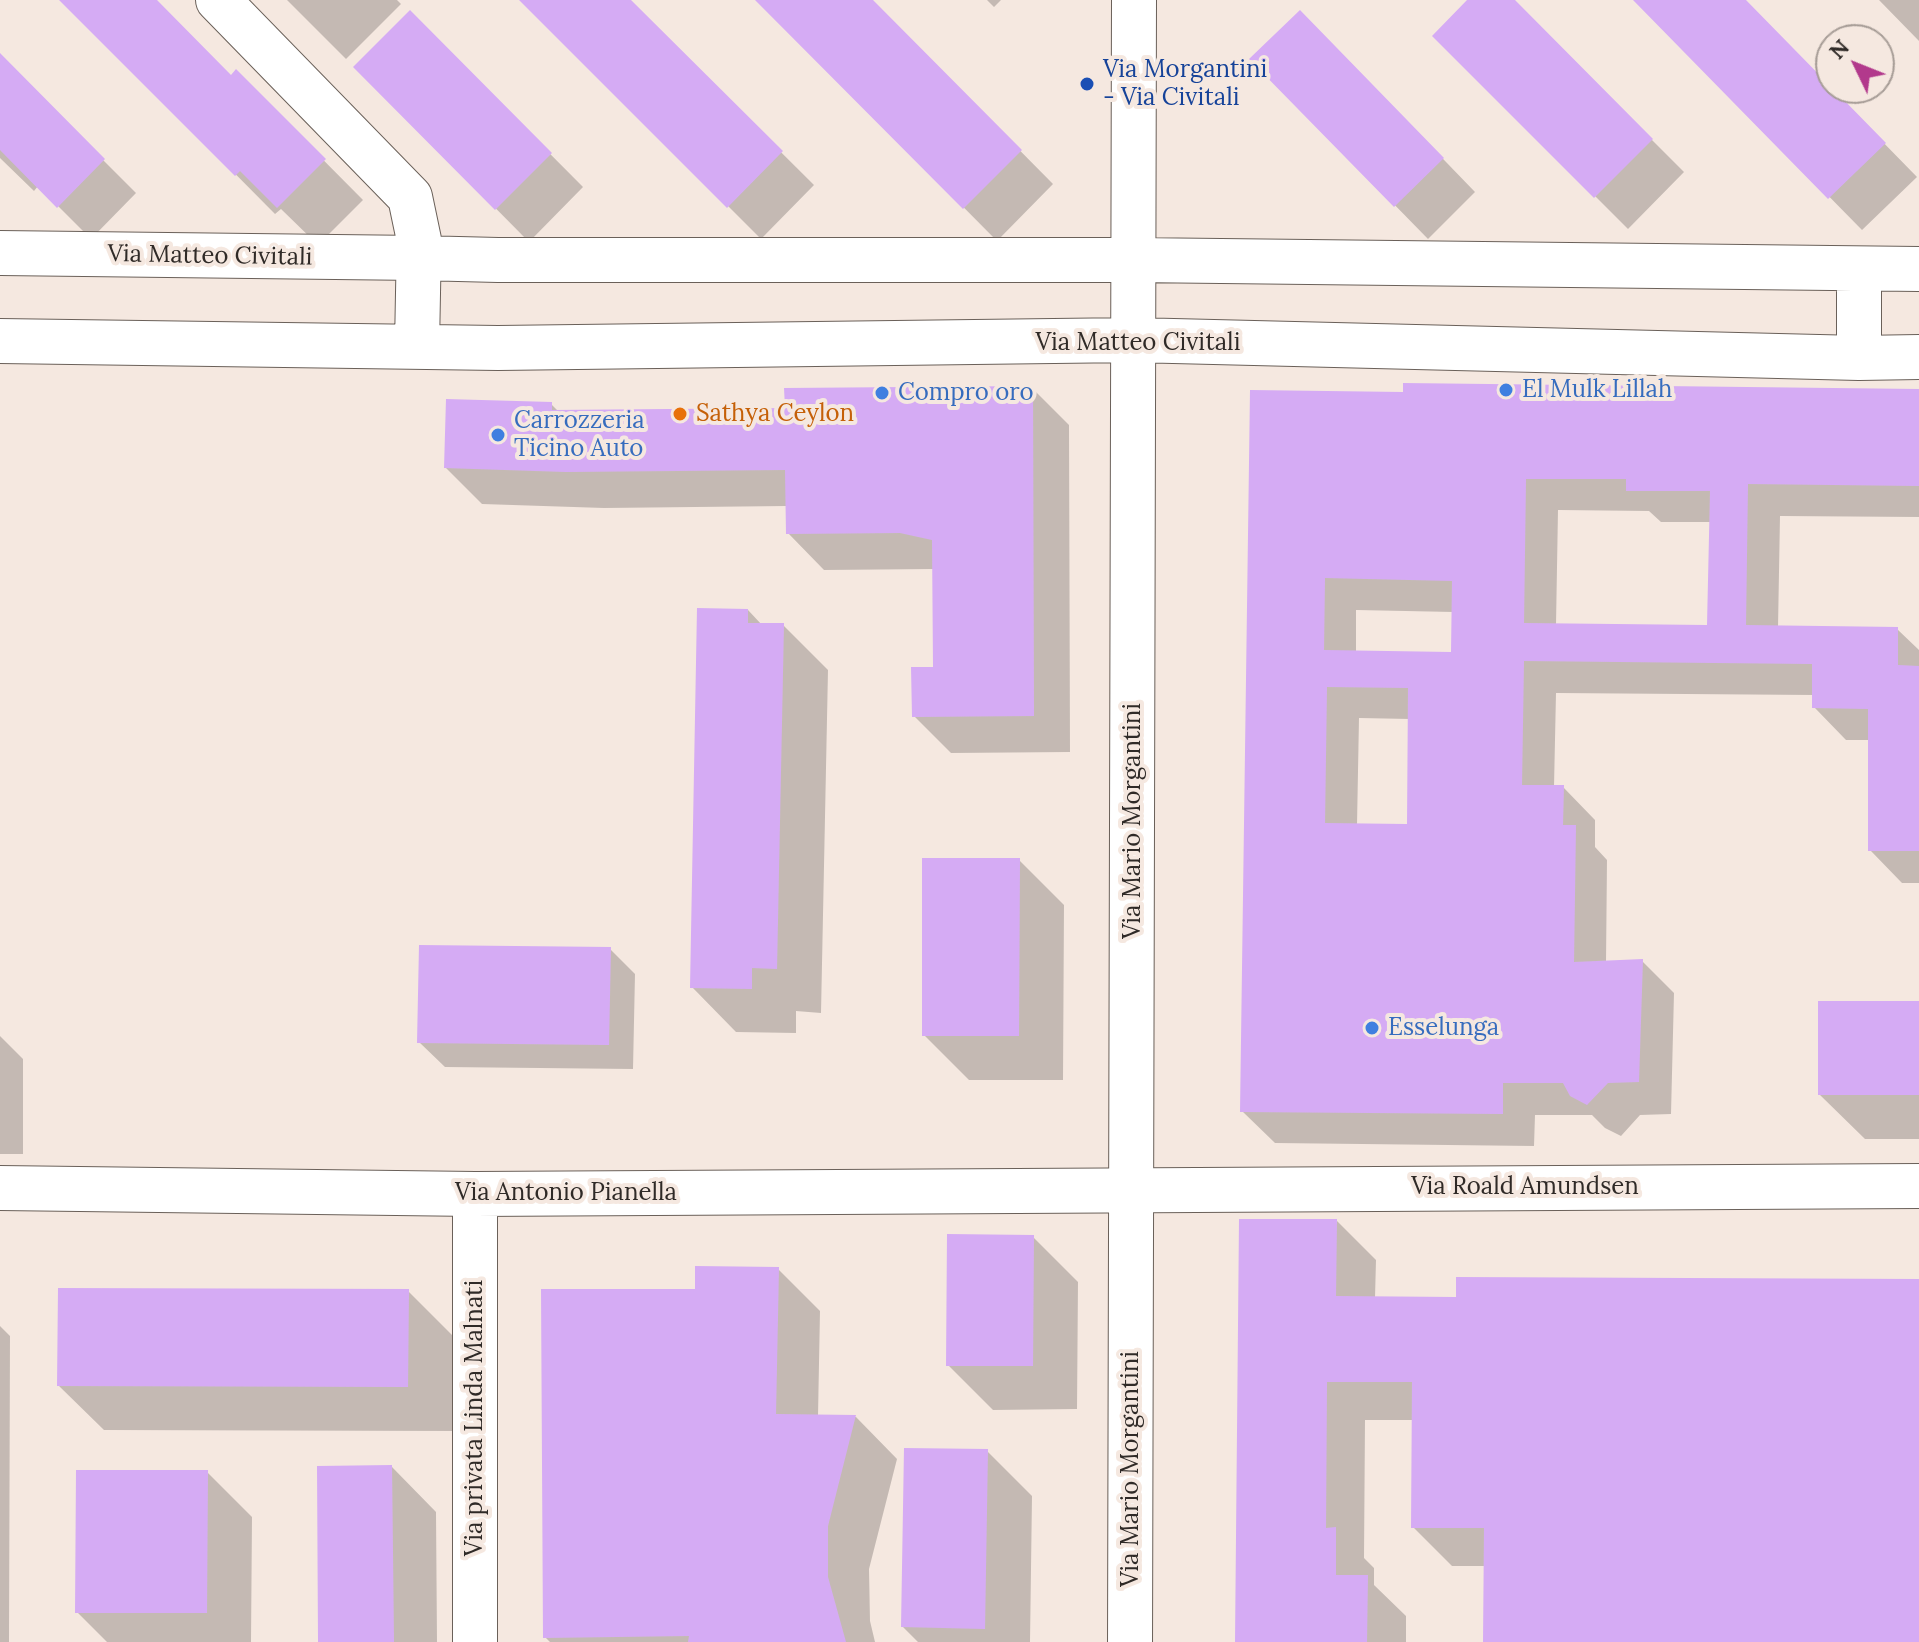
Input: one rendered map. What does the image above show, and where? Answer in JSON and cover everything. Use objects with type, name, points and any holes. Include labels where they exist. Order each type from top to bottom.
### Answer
[{"type":"street","points":[[218,0],[410,197],[419,240],[417,346]]},
{"type":"street","name":"Via Mario Morgantini","points":[[1130,1642],[1134,0]]},
{"type":"street","name":"Via Matteo Civitali","points":[[0,253],[498,260],[1134,260],[1919,269]]},
{"type":"street","points":[[1859,269],[1859,358]]},
{"type":"street","name":"Via Matteo Civitali","points":[[0,341],[498,348],[1133,340],[1919,357]]},
{"type":"street","name":"Via Roald Amundsen","points":[[1132,1189],[1919,1186]]},
{"type":"street","name":"Via Antonio Pianella","points":[[0,1188],[475,1194],[1132,1189]]},
{"type":"street","name":"Via privata Linda Malnati","points":[[475,1194],[475,1642]]},
{"type":"building","points":[[59,0],[157,0],[231,75],[236,69],[326,159],[277,208],[240,171],[235,176]]},
{"type":"building","points":[[519,0],[631,0],[783,151],[727,208]]},
{"type":"building","points":[[755,0],[873,0],[1022,150],[963,209]]},
{"type":"building","points":[[1467,0],[1515,0],[1653,139],[1594,198],[1432,36]]},
{"type":"building","points":[[1633,0],[1746,0],[1815,70],[1815,104],[1848,104],[1886,143],[1828,199]]},
{"type":"building","points":[[410,10],[552,153],[495,210],[353,67]]},
{"type":"building","points":[[1300,10],[1444,158],[1394,207],[1249,59]]},
{"type":"building","points":[[0,53],[105,159],[57,208],[0,150]]},
{"type":"building","points":[[1403,383],[1919,389],[1919,486],[1748,484],[1746,625],[1898,627],[1898,665],[1919,666],[1919,851],[1868,851],[1868,709],[1812,708],[1812,664],[1524,661],[1522,785],[1564,785],[1563,825],[1576,825],[1574,962],[1643,959],[1639,1082],[1608,1083],[1587,1105],[1570,1096],[1563,1083],[1503,1083],[1503,1114],[1240,1112],[1250,390],[1403,392]],"holes":[[[1526,479],[1626,479],[1626,491],[1710,491],[1707,625],[1524,623]],[[1325,578],[1452,581],[1451,652],[1324,650]],[[1327,687],[1408,688],[1407,824],[1325,823]]]},
{"type":"building","points":[[1033,386],[1034,716],[912,717],[911,667],[933,667],[932,540],[900,533],[786,534],[785,470],[566,472],[444,468],[446,399],[552,402],[552,410],[785,408],[784,388]]},
{"type":"building","points":[[697,608],[748,609],[748,623],[784,623],[777,969],[752,968],[752,989],[690,988]]},
{"type":"building","points":[[922,858],[1020,858],[1019,1036],[922,1036]]},
{"type":"building","points":[[419,945],[611,947],[609,1045],[417,1043]]},
{"type":"building","points":[[1818,1001],[1919,1001],[1919,1095],[1818,1095]]},
{"type":"building","points":[[1239,1219],[1337,1219],[1336,1296],[1456,1297],[1456,1277],[1919,1279],[1919,1642],[1483,1642],[1484,1528],[1411,1528],[1412,1382],[1327,1382],[1326,1528],[1336,1527],[1336,1575],[1368,1575],[1367,1642],[1235,1642]]},
{"type":"building","points":[[947,1234],[1034,1235],[1033,1366],[946,1366]]},
{"type":"building","points":[[695,1266],[779,1267],[776,1414],[856,1415],[828,1526],[828,1577],[846,1642],[688,1642],[689,1636],[543,1638],[541,1289],[695,1289]]},
{"type":"building","points":[[58,1288],[409,1289],[408,1387],[57,1386]]},
{"type":"building","points":[[904,1448],[988,1449],[985,1629],[901,1627]]},
{"type":"building","points":[[392,1465],[394,1642],[318,1642],[317,1466]]},
{"type":"building","points":[[76,1470],[208,1470],[207,1613],[75,1613]]},
{"type":"place","name":"Via Morgantini - Via Civitali","points":[[1087,84]]},
{"type":"place","name":"El Mulk Lillah","points":[[1506,390]]},
{"type":"place","name":"Compro oro","points":[[882,393]]},
{"type":"place","name":"Sathya Ceylon","points":[[680,414]]},
{"type":"place","name":"Carrozzeria Ticino Auto","points":[[498,435]]},
{"type":"place","name":"Esselunga","points":[[1372,1028]]}]
